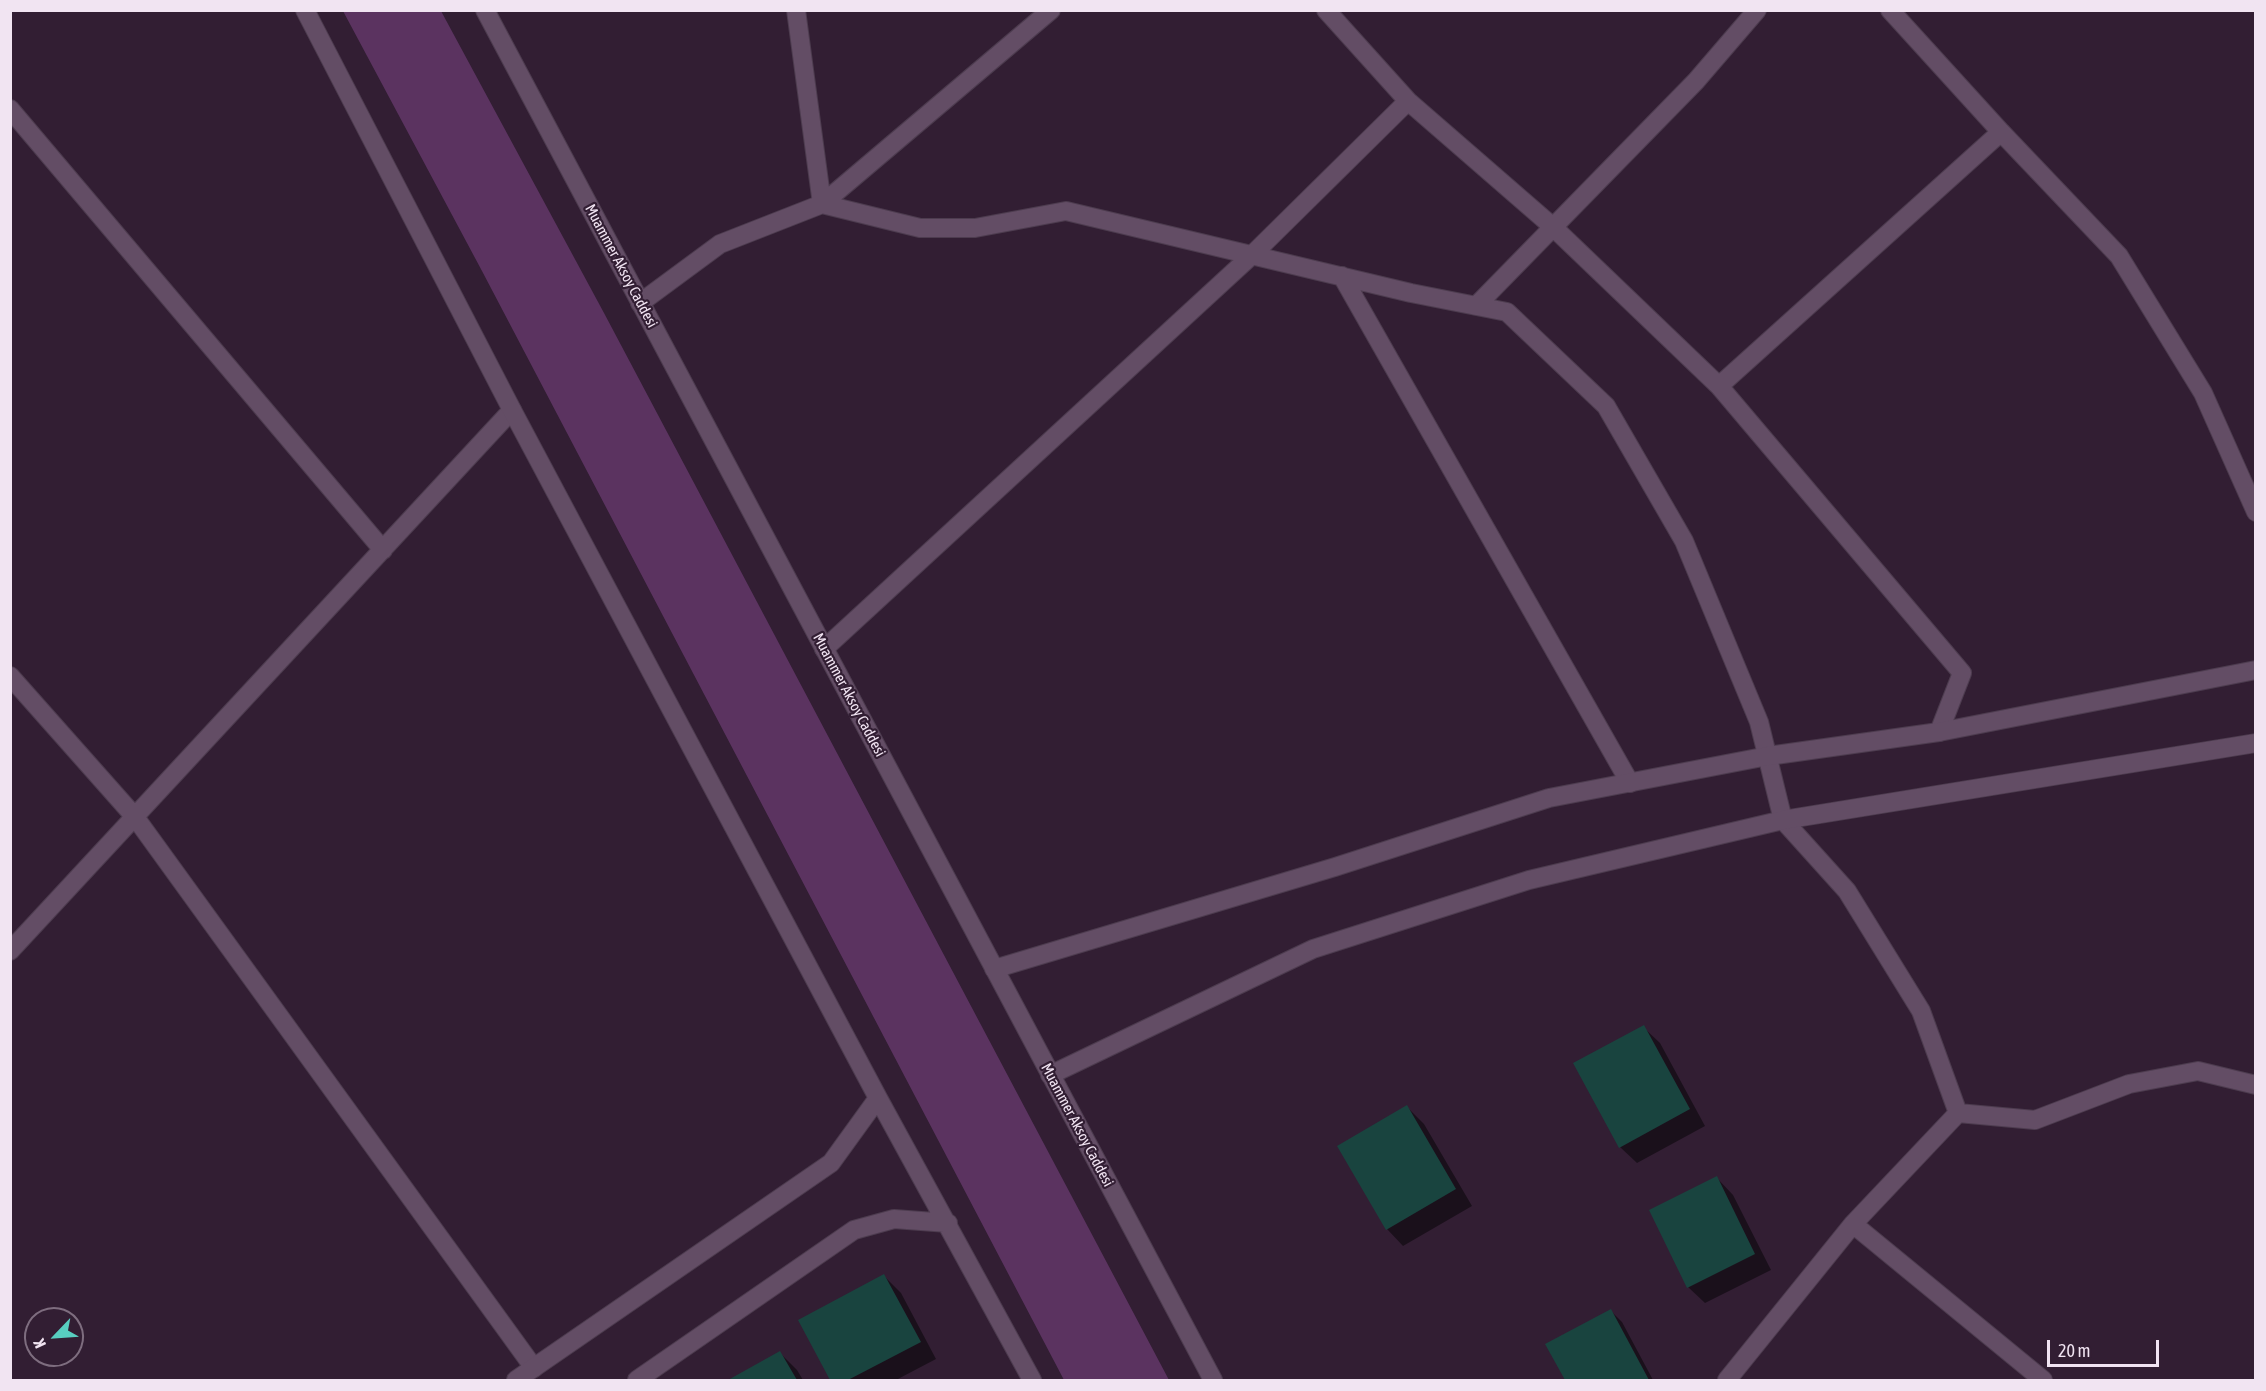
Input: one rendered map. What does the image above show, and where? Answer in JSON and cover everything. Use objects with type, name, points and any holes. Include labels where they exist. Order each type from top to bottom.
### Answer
[{"type":"street","points":[[305,10],[512,410],[878,1098],[1032,1380]]},
{"type":"street","name":"Muammer Aksoy Caddesi","points":[[484,10],[1213,1380]]},
{"type":"street","points":[[796,10],[822,204]]},
{"type":"street","points":[[640,303],[720,244],[822,204],[1051,10]]},
{"type":"street","points":[[1326,10],[1408,101],[1553,227],[1719,386],[1962,673],[1939,732]]},
{"type":"street","points":[[1476,306],[1696,81],[1758,10]]},
{"type":"street","points":[[1890,10],[2001,132],[2119,256],[2204,393],[2256,513]]},
{"type":"street","points":[[824,649],[1252,255],[1408,101]]},
{"type":"street","points":[[10,109],[383,550]]},
{"type":"street","points":[[1719,386],[2001,132]]},
{"type":"street","points":[[822,204],[920,228],[975,228],[1066,212],[1507,312],[1606,406],[1684,541],[1759,722],[1784,820],[1847,891],[1921,1011],[1958,1113]]},
{"type":"street","points":[[1342,276],[1630,783]]},
{"type":"street","points":[[10,951],[512,410]]},
{"type":"street","points":[[994,969],[1335,867],[1549,798],[1768,756],[1939,732],[2256,670]]},
{"type":"street","points":[[10,676],[135,817],[534,1368]]},
{"type":"street","points":[[1050,1075],[1313,949],[1529,880],[1784,820],[2256,743]]},
{"type":"street","points":[[1958,1113],[2035,1120],[2129,1084],[2198,1071],[2256,1085]]},
{"type":"street","points":[[516,1380],[831,1163],[878,1098]]},
{"type":"street","points":[[1726,1380],[1853,1224],[1958,1113]]},
{"type":"street","points":[[637,1380],[854,1230],[894,1219],[948,1223]]},
{"type":"street","points":[[1853,1224],[2043,1380]]},
{"type":"shaded area","points":[[343,11],[441,11],[604,313],[1169,1380],[1064,1380],[482,271]]},
{"type":"building","points":[[1644,1025],[1690,1109],[1619,1148],[1573,1063]]},
{"type":"building","points":[[1407,1105],[1456,1189],[1386,1230],[1337,1146]]},
{"type":"building","points":[[1717,1176],[1755,1254],[1687,1288],[1649,1210]]},
{"type":"building","points":[[884,1274],[921,1342],[848,1380],[830,1380],[798,1320]]},
{"type":"building","points":[[1611,1309],[1649,1380],[1565,1380],[1545,1344]]},
{"type":"building","points":[[780,1351],[797,1380],[728,1380]]}]
